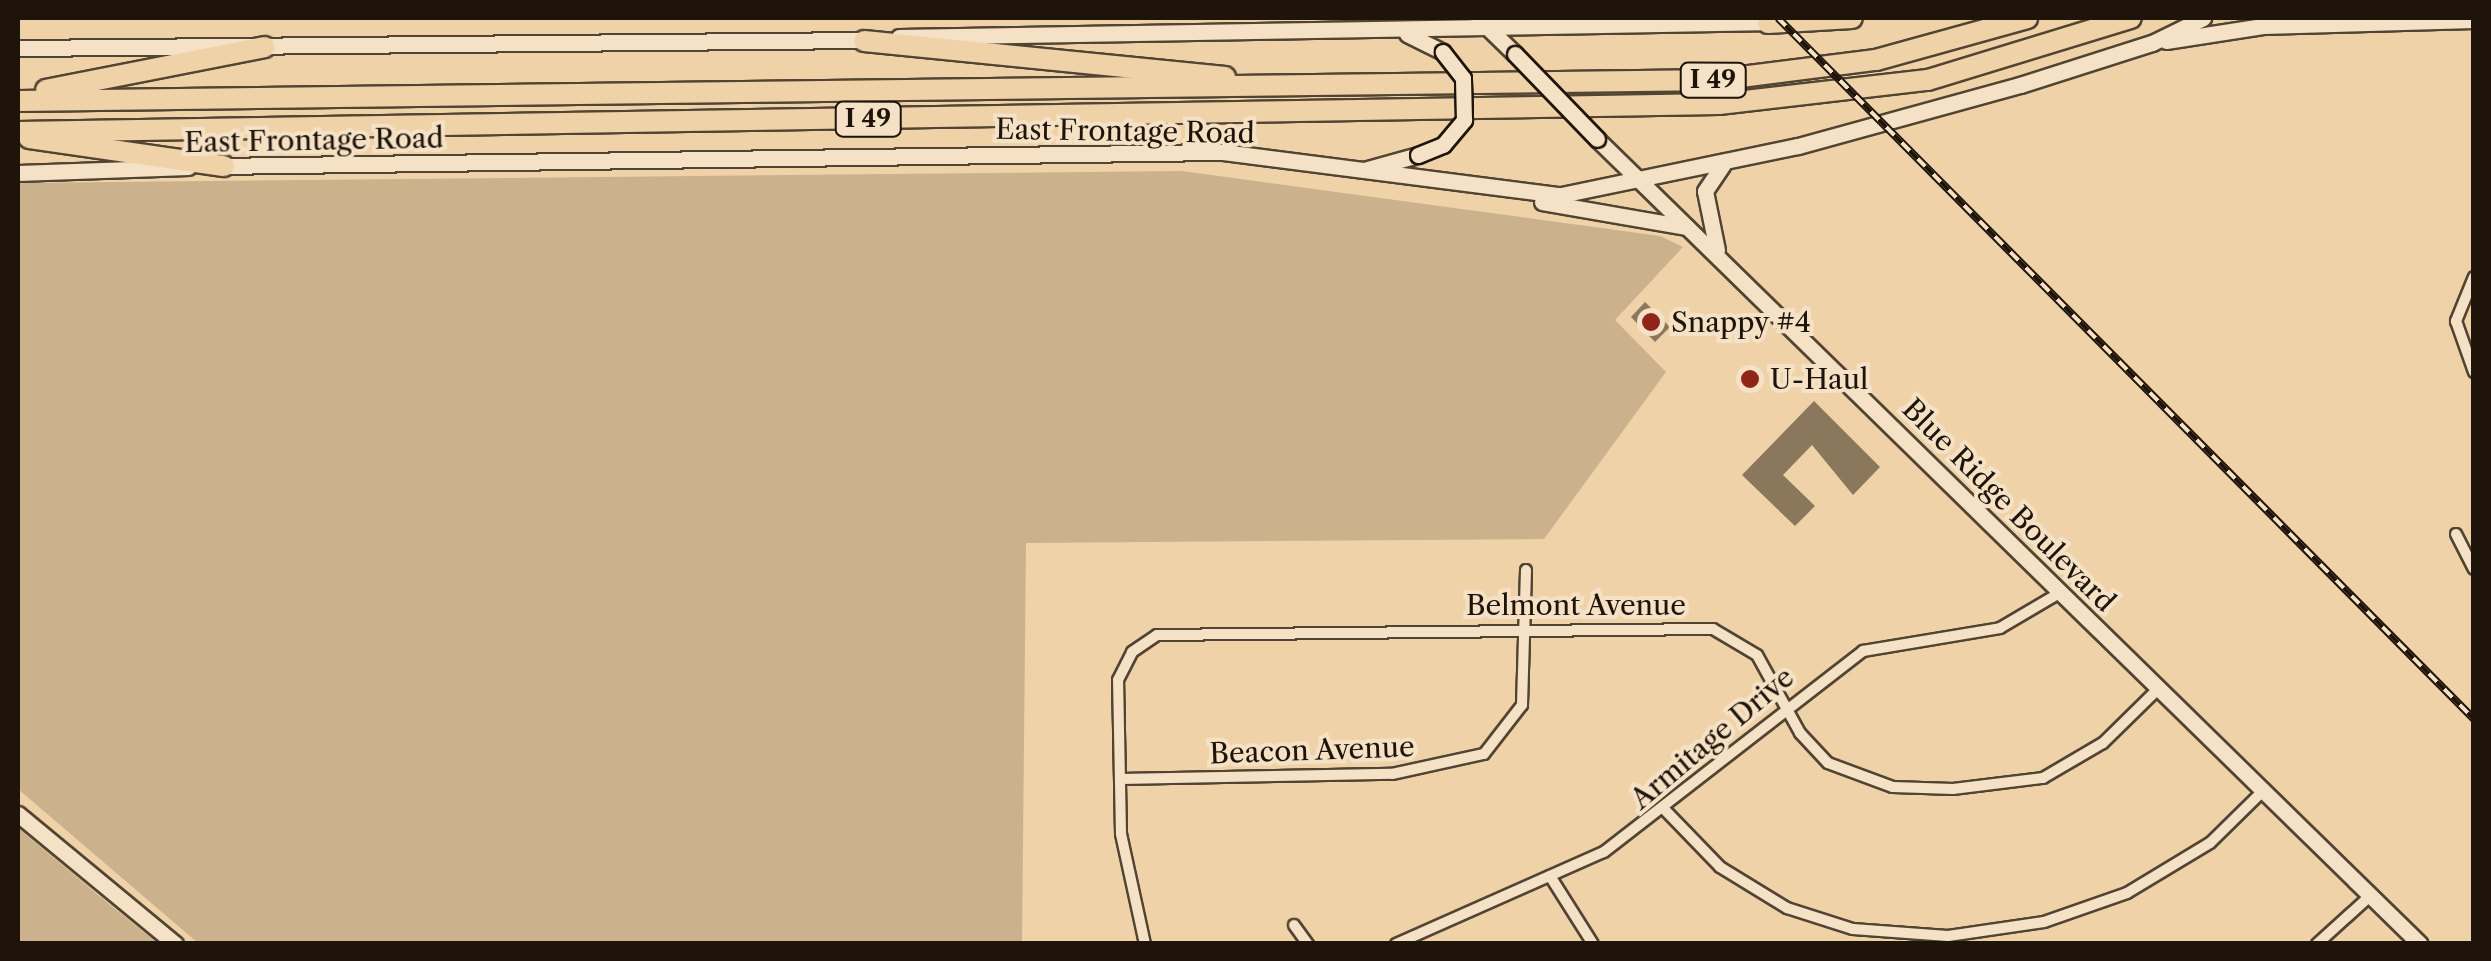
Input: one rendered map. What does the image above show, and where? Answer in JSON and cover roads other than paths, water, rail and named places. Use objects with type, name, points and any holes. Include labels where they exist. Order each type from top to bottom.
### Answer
[{"type":"highway","points":[[1768,24],[1852,18]]},
{"type":"highway","name":"I 49","points":[[18,98],[1717,80],[1876,60],[2027,18]]},
{"type":"highway","name":"I 49","points":[[18,134],[1719,104],[1928,80],[2131,18]]},
{"type":"highway","points":[[864,41],[1296,87]]},
{"type":"highway","points":[[18,98],[265,47]]},
{"type":"highway","points":[[18,134],[224,166]]},
{"type":"street","points":[[18,48],[864,41],[1373,32],[1399,24],[1768,24],[1804,18]]},
{"type":"street","name":"East Frontage Road","points":[[18,173],[224,166],[1223,152],[1561,195],[1642,183],[1723,164],[2152,43],[2203,18]]},
{"type":"street","points":[[2333,18],[2350,25]]},
{"type":"street","points":[[2152,43],[2263,26],[2474,20]]},
{"type":"street","points":[[1360,171],[1443,144],[1464,120],[1463,78],[1443,52],[1399,24]]},
{"type":"street","name":"Blue Ridge Boulevard","points":[[1484,24],[2420,944]]},
{"type":"street","points":[[1718,254],[1705,192],[1723,164]]},
{"type":"street","points":[[1496,187],[1691,228]]},
{"type":"street","points":[[2474,277],[2456,321],[2474,372]]},
{"type":"street","points":[[2456,534],[2474,569]]},
{"type":"street","name":"Beacon Avenue","points":[[1120,779],[1392,774],[1484,754],[1522,705],[1526,570]]},
{"type":"street","name":"Armitage Drive","points":[[1396,944],[1550,876],[1665,810],[1786,706],[1862,650],[2000,628],[2061,592]]},
{"type":"street","name":"Belmont Avenue","points":[[1145,944],[1121,834],[1124,663],[1158,635],[1188,631],[1714,630],[1757,655],[1811,748],[1848,776],[1952,790],[2064,769],[2160,688]]},
{"type":"street","points":[[1665,810],[1720,866],[1787,908],[1853,929],[1948,936],[2044,922],[2126,893],[2210,842],[2264,790]]},
{"type":"street","points":[[18,814],[175,944]]},
{"type":"street","points":[[1550,876],[1593,944]]},
{"type":"street","points":[[2317,944],[2371,895]]},
{"type":"street","points":[[1294,925],[1308,944]]},
{"type":"railway","points":[[1778,18],[2474,719]]},
{"type":"place","name":"Snappy #4","points":[[1651,322]]},
{"type":"place","name":"U-Haul","points":[[1750,379]]}]
